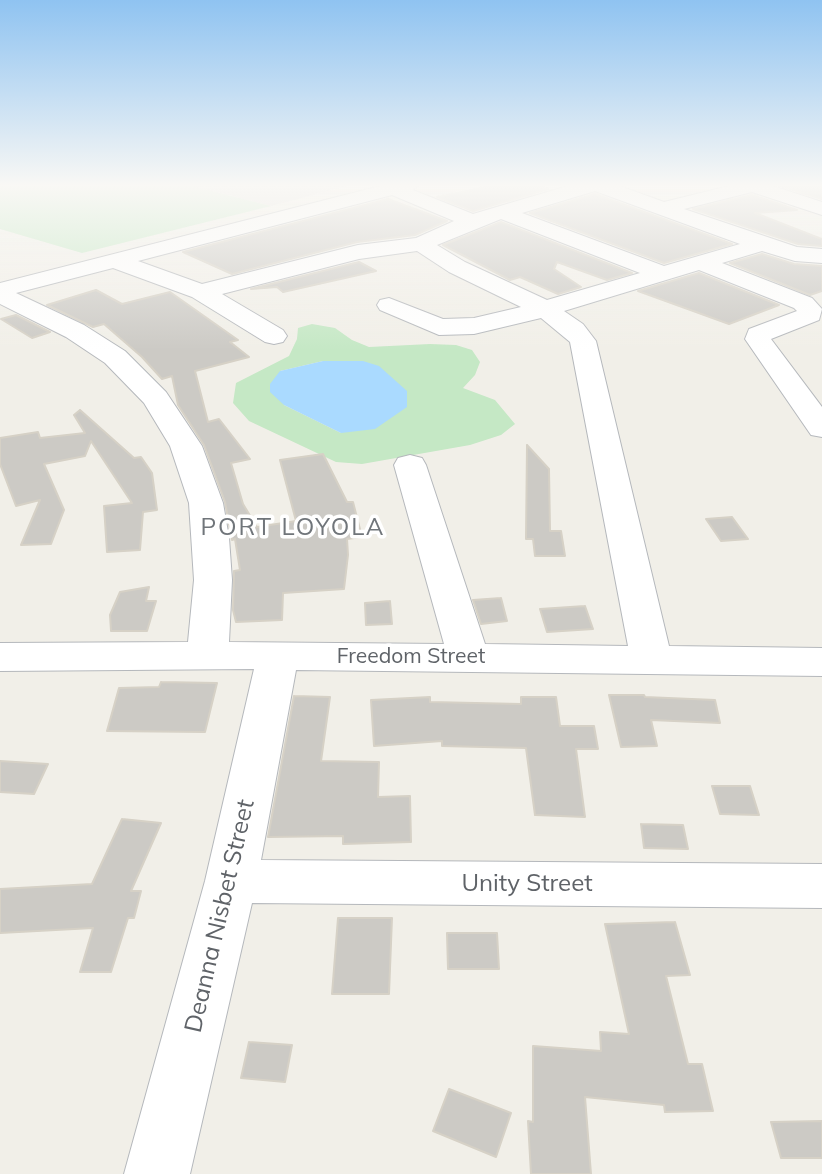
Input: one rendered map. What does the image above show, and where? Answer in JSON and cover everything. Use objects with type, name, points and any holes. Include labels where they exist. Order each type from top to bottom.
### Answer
[{"type":"street","points":[[0,293],[113,260],[196,240]]},
{"type":"street","points":[[201,292],[358,252],[421,244],[430,240]]},
{"type":"street","points":[[574,240],[664,274]]},
{"type":"street","points":[[751,240],[796,254],[822,256]]},
{"type":"street","points":[[332,241],[358,252]]},
{"type":"street","points":[[421,244],[457,267],[545,309],[574,330],[583,341],[651,659]]},
{"type":"street","points":[[389,305],[439,327],[457,328],[545,309],[762,244]]},
{"type":"street","points":[[113,260],[201,292],[274,336]]},
{"type":"street","points":[[701,263],[803,303],[809,309],[810,314],[758,335],[758,339],[822,428]]},
{"type":"street","points":[[0,293],[75,331],[114,357],[156,398],[181,438],[198,474],[211,538],[213,580],[208,655]]},
{"type":"street","points":[[410,465],[469,658]]},
{"type":"street","name":"Freedom Street","points":[[0,657],[208,655],[822,662]]},
{"type":"street","name":"Deanna Nisbet Street","points":[[157,1174],[232,881],[278,656]]},
{"type":"street","name":"Unity Street","points":[[232,881],[822,886]]},
{"type":"green space","points":[[37,240],[135,240],[82,253]]},
{"type":"green space","points":[[312,324],[335,328],[352,340],[369,347],[430,344],[456,345],[472,350],[480,362],[475,375],[463,388],[495,400],[515,424],[501,435],[470,445],[362,464],[336,462],[249,421],[233,403],[236,383],[289,356],[297,339],[298,328]],"holes":[[[323,361],[341,433],[284,405],[280,371]]]},
{"type":"water","points":[[323,361],[363,361],[379,366],[407,391],[407,407],[375,429],[341,433],[284,405],[270,392],[270,384],[280,371]]},
{"type":"building","points":[[230,240],[375,240],[357,242],[232,274],[183,252]]},
{"type":"building","points":[[456,240],[547,240],[632,273],[607,280],[557,262],[554,269],[581,287],[558,294],[520,277],[510,280],[443,245]]},
{"type":"building","points":[[602,240],[720,240],[732,244],[664,263]]},
{"type":"building","points":[[785,240],[822,240],[822,246]]},
{"type":"building","points":[[762,254],[794,264],[822,266],[822,291],[810,295],[730,263]]},
{"type":"building","points":[[359,262],[376,271],[283,292],[277,287],[251,289]]},
{"type":"building","points":[[699,273],[779,305],[729,324],[638,291]]},
{"type":"building","points":[[96,290],[122,304],[170,292],[238,340],[230,342],[249,357],[195,371],[208,422],[219,419],[250,459],[231,463],[243,504],[257,527],[296,521],[280,460],[323,454],[347,502],[353,502],[362,537],[347,539],[344,589],[283,593],[282,620],[236,622],[233,610],[234,571],[240,570],[235,539],[232,540],[225,502],[204,445],[178,405],[172,376],[162,379],[142,357],[104,324],[93,327],[47,305]]},
{"type":"building","points":[[16,315],[50,332],[32,338],[1,319]]},
{"type":"building","points":[[80,410],[134,458],[141,457],[152,473],[157,510],[143,512],[140,550],[107,552],[104,506],[132,503],[91,441],[85,456],[44,464],[64,510],[51,544],[21,545],[40,500],[16,506],[0,464],[0,438],[38,432],[40,438],[85,433],[74,415]]},
{"type":"building","points":[[527,445],[549,469],[550,531],[561,531],[565,556],[535,556],[533,539],[526,539]]},
{"type":"building","points":[[732,517],[748,539],[721,541],[706,519]]},
{"type":"building","points":[[149,587],[146,601],[156,601],[147,631],[111,631],[110,615],[120,592]]},
{"type":"building","points":[[501,598],[507,621],[481,624],[473,600]]},
{"type":"building","points":[[390,601],[392,624],[366,625],[365,603]]},
{"type":"building","points":[[585,606],[593,629],[547,632],[540,609]]},
{"type":"building","points":[[161,682],[217,683],[205,732],[107,731],[119,688],[159,687]]},
{"type":"building","points":[[609,695],[715,700],[720,723],[651,720],[657,746],[621,747]]},
{"type":"building","points":[[294,696],[330,697],[321,761],[379,762],[378,797],[410,796],[411,842],[343,844],[343,836],[268,837]]},
{"type":"building","points":[[430,697],[430,702],[521,704],[521,697],[556,697],[560,726],[594,726],[598,749],[576,749],[585,817],[535,815],[526,748],[442,746],[442,741],[374,746],[371,700]]},
{"type":"building","points":[[0,761],[48,764],[34,794],[0,792]]},
{"type":"building","points":[[712,786],[750,786],[759,815],[720,814]]},
{"type":"building","points":[[122,819],[161,823],[131,891],[141,891],[134,918],[128,918],[111,972],[80,972],[93,928],[0,933],[0,889],[92,884]]},
{"type":"building","points":[[641,824],[683,825],[688,849],[644,848]]},
{"type":"building","points":[[338,918],[392,918],[389,994],[332,994]]},
{"type":"building","points":[[675,922],[690,975],[666,976],[688,1064],[702,1064],[713,1111],[665,1112],[664,1105],[585,1097],[591,1174],[531,1174],[528,1121],[533,1122],[533,1046],[601,1051],[600,1032],[629,1034],[605,924]]},
{"type":"building","points":[[447,933],[497,933],[499,969],[448,969]]},
{"type":"building","points":[[249,1042],[292,1045],[285,1082],[241,1078]]},
{"type":"building","points":[[449,1089],[511,1113],[496,1157],[433,1131]]},
{"type":"building","points":[[822,1121],[822,1158],[781,1158],[771,1122]]},
{"type":"district","name":"PORT LOYOLA","points":[[293,528]]}]
